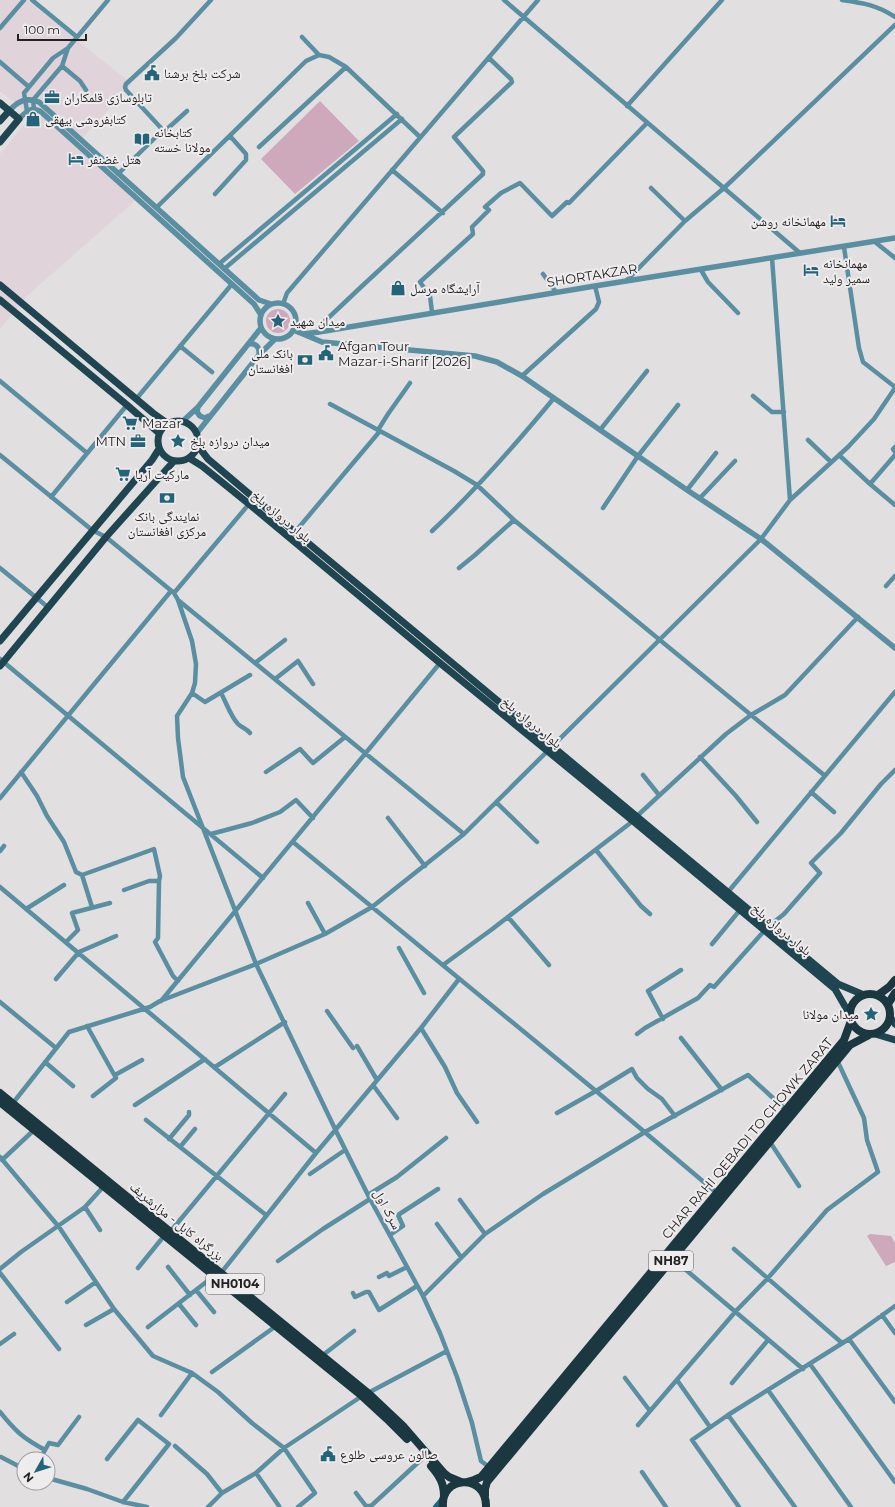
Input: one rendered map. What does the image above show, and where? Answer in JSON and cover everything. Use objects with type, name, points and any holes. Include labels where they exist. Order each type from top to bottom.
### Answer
[{"type":"highway","points":[[878,995],[889,987],[895,980]]},
{"type":"highway","points":[[864,995],[878,995],[888,1004],[895,993]]},
{"type":"highway","name":"NH87","points":[[850,1018],[854,1002],[864,995]]},
{"type":"highway","name":"NH87","points":[[872,1035],[885,1028],[893,1021],[888,1004]]},
{"type":"highway","points":[[850,1018],[858,1031],[872,1035]]},
{"type":"highway","name":"CHAR RAHI QEBADI TO CHOWK ZARAT","points":[[485,1496],[487,1482],[672,1259],[786,1110],[844,1040],[850,1018]]},
{"type":"highway","name":"CHAR RAHI QEBADI TO CHOWK ZARAT","points":[[443,1501],[448,1489],[454,1484],[481,1477],[720,1196],[770,1142],[850,1045],[872,1035]]},
{"type":"highway","name":"بزرگراه کابل - مزارشریف","points":[[0,1093],[167,1234],[323,1355],[365,1394],[404,1427],[444,1473],[449,1477],[478,1486],[485,1496]]},
{"type":"highway","name":"بزرگراه کابل - مزارشریف","points":[[0,1102],[34,1130],[106,1184]]},
{"type":"highway","name":"بزرگراه کابل - مزارشریف","points":[[218,1274],[276,1326],[365,1394],[424,1457],[442,1481],[444,1488],[443,1501]]},
{"type":"highway","points":[[485,1496],[486,1507]]},
{"type":"main road","points":[[0,103],[19,119],[0,142]]},
{"type":"main road","points":[[9,110],[0,122],[9,131]]},
{"type":"main road","points":[[0,285],[167,423]]},
{"type":"main road","points":[[0,300],[127,405],[158,433]]},
{"type":"main road","points":[[178,420],[183,421],[189,423],[197,433],[198,446],[189,458],[174,461],[165,457],[159,449],[157,441],[158,433],[167,423],[178,420]]},
{"type":"main road","name":"بلوار دروازه بلخ","points":[[198,446],[208,459],[550,749]]},
{"type":"main road","points":[[0,641],[152,460],[159,449]]},
{"type":"main road","name":"بلوار دروازه بلخ","points":[[189,458],[202,466],[250,504],[440,663],[728,892],[835,989],[850,1018]]},
{"type":"main road","points":[[1,662],[49,608],[106,537],[174,461]]},
{"type":"main road","name":"بلوار دروازه بلخ","points":[[635,818],[740,910],[767,928],[838,984],[864,995]]},
{"type":"main road","points":[[872,1035],[895,1040]]},
{"type":"main road","points":[[436,1507],[443,1501]]},
{"type":"street","points":[[0,28],[24,0]]},
{"type":"street","points":[[32,0],[77,37]]},
{"type":"street","points":[[27,111],[24,93],[53,58],[68,48],[108,0]]},
{"type":"street","points":[[162,131],[161,128],[126,90],[126,84],[176,38],[211,0]]},
{"type":"street","points":[[504,0],[800,254]]},
{"type":"street","points":[[284,304],[288,293],[538,0]]},
{"type":"street","points":[[627,106],[722,0]]},
{"type":"street","points":[[842,0],[874,6],[895,17]]},
{"type":"street","points":[[626,281],[686,221],[724,188],[895,25]]},
{"type":"street","points":[[302,37],[319,55],[329,57],[346,67],[420,137]]},
{"type":"street","points":[[34,109],[33,100],[62,66],[68,48]]},
{"type":"street","points":[[157,207],[306,61],[319,55]]},
{"type":"street","points":[[319,332],[325,322],[361,286],[443,213],[484,173],[454,137],[512,82],[511,79],[489,58]]},
{"type":"street","points":[[0,62],[29,87]]},
{"type":"street","points":[[62,66],[80,82],[86,90]]},
{"type":"street","points":[[259,147],[346,67]]},
{"type":"street","points":[[9,110],[16,104],[25,100],[39,102],[259,300],[271,304],[284,304],[292,310],[295,325],[293,330],[282,338],[275,339],[264,333],[261,328],[260,321],[263,310],[271,304]]},
{"type":"street","points":[[19,119],[27,111],[34,109],[40,112],[254,304],[261,315]]},
{"type":"street","points":[[118,174],[162,131],[166,130],[187,111]]},
{"type":"street","points":[[219,264],[397,114]]},
{"type":"street","points":[[224,269],[402,119]]},
{"type":"street","points":[[432,312],[430,296],[420,282],[473,234],[472,227],[489,210],[485,207],[501,192],[520,183],[552,216],[567,202],[569,203],[647,123]]},
{"type":"street","points":[[215,194],[246,160],[247,157],[230,136]]},
{"type":"street","points":[[392,170],[443,213]]},
{"type":"street","points":[[651,188],[686,221]]},
{"type":"street","name":"SHORTAKZAR","points":[[293,330],[303,334],[319,332],[432,312],[895,238]]},
{"type":"street","points":[[875,242],[895,258]]},
{"type":"street","points":[[13,1103],[69,1032],[145,1008],[256,964],[325,934],[372,907],[464,834],[497,803],[761,539],[790,500],[839,455],[874,419],[895,387],[863,362],[859,348],[844,247]]},
{"type":"street","points":[[772,258],[790,500]]},
{"type":"street","points":[[701,270],[708,282],[738,313]]},
{"type":"street","points":[[543,274],[556,292]]},
{"type":"street","points":[[137,398],[232,284]]},
{"type":"street","points":[[522,376],[596,309],[599,302],[595,286]]},
{"type":"street","points":[[183,421],[198,406],[261,328]]},
{"type":"street","points":[[303,334],[322,342],[475,356],[497,362],[522,376],[687,490],[761,539],[895,648]]},
{"type":"street","points":[[197,433],[260,354],[275,339]]},
{"type":"street","points":[[249,344],[257,346],[260,350],[260,354]]},
{"type":"street","points":[[180,346],[212,372]]},
{"type":"street","points":[[600,430],[647,371]]},
{"type":"street","points":[[0,381],[87,453]]},
{"type":"street","points":[[295,532],[379,430],[388,414],[410,384]]},
{"type":"street","points":[[753,396],[772,412],[784,412]]},
{"type":"street","points":[[432,531],[455,509],[554,398]]},
{"type":"street","points":[[330,404],[477,485],[514,520],[824,775]]},
{"type":"street","points":[[51,497],[127,405]]},
{"type":"street","points":[[603,508],[638,456],[678,405]]},
{"type":"street","points":[[198,406],[197,412],[200,416],[205,418],[210,416]]},
{"type":"street","points":[[808,440],[831,462]]},
{"type":"street","points":[[895,447],[893,449],[895,452]]},
{"type":"street","points":[[687,490],[716,453]]},
{"type":"street","points":[[0,455],[92,530],[106,537],[172,592],[178,600],[464,834]]},
{"type":"street","points":[[839,455],[895,505]]},
{"type":"street","points":[[870,484],[895,455]]},
{"type":"street","points":[[700,498],[735,461]]},
{"type":"street","points":[[0,798],[172,592],[250,504]]},
{"type":"street","points":[[459,568],[475,556],[514,520]]},
{"type":"street","points":[[0,568],[49,608]]},
{"type":"street","points":[[886,586],[895,576]]},
{"type":"street","points":[[178,600],[192,640],[196,664],[195,683],[192,693],[205,702],[250,675]]},
{"type":"street","points":[[443,965],[596,850],[635,818],[700,756],[726,734],[751,715],[785,695],[858,617]]},
{"type":"street","points":[[255,663],[285,640]]},
{"type":"street","points":[[275,679],[298,661],[313,684]]},
{"type":"street","points":[[1,662],[68,715],[262,878]]},
{"type":"street","points":[[160,1002],[440,663]]},
{"type":"street","points":[[728,892],[824,775],[895,692]]},
{"type":"street","name":"سرک اول","points":[[192,693],[177,716],[178,738],[183,777],[202,828],[236,910],[256,964],[369,1197],[423,1296],[447,1351],[472,1423],[481,1461],[489,1467]]},
{"type":"street","points":[[221,693],[238,725],[245,727],[250,733]]},
{"type":"street","points":[[266,772],[300,748],[313,763],[346,737]]},
{"type":"street","points":[[700,756],[757,822]]},
{"type":"street","points":[[637,1034],[698,998],[709,986],[714,987],[767,928],[784,914],[820,873],[811,863],[841,833],[881,784],[895,770]]},
{"type":"street","points":[[21,772],[64,842],[76,872],[82,875],[154,850],[160,876],[158,938],[155,942],[173,976],[178,981]]},
{"type":"street","points":[[643,775],[659,795]]},
{"type":"street","points":[[811,792],[834,812]]},
{"type":"street","points":[[211,834],[252,823],[280,812],[296,800],[313,818]]},
{"type":"street","points":[[497,803],[537,842]]},
{"type":"street","points":[[388,818],[425,866]]},
{"type":"street","points":[[293,842],[596,1091],[720,1196]]},
{"type":"street","points":[[0,851],[4,846]]},
{"type":"street","points":[[596,850],[641,906],[650,914]]},
{"type":"street","points":[[82,875],[92,907]]},
{"type":"street","points":[[124,890],[149,881],[159,881]]},
{"type":"street","points":[[26,909],[64,885]]},
{"type":"street","points":[[0,887],[316,1153]]},
{"type":"street","points":[[66,942],[78,930],[72,913],[110,903]]},
{"type":"street","points":[[308,903],[325,934]]},
{"type":"street","points":[[712,944],[740,910]]},
{"type":"street","points":[[508,917],[549,965]]},
{"type":"street","points":[[56,979],[79,952],[116,936]]},
{"type":"street","points":[[398,948],[424,993]]},
{"type":"street","points":[[663,1019],[648,991],[681,970]]},
{"type":"street","points":[[148,1327],[218,1274],[316,1153],[421,1028],[459,979]]},
{"type":"street","points":[[0,1002],[56,1048]]},
{"type":"street","points":[[327,1011],[355,1047],[377,1080]]},
{"type":"street","points":[[215,1067],[285,1022]]},
{"type":"street","points":[[87,1026],[116,1078],[93,1096]]},
{"type":"street","points":[[421,1028],[445,1067],[457,1093],[477,1122]]},
{"type":"street","points":[[681,1038],[722,1090]]},
{"type":"street","points":[[135,1105],[205,1059]]},
{"type":"street","points":[[115,1075],[142,1060]]},
{"type":"street","points":[[638,1425],[736,1311],[768,1278],[826,1210],[878,1172],[867,1140],[864,1118],[837,1060]]},
{"type":"street","points":[[45,1062],[73,1086]]},
{"type":"street","points":[[557,1113],[632,1069],[642,1084],[662,1099],[675,1116]]},
{"type":"street","points":[[423,1296],[485,1234],[543,1194],[645,1132],[748,1075],[786,1110]]},
{"type":"street","points":[[373,1085],[397,1118]]},
{"type":"street","points":[[138,1268],[285,1094]]},
{"type":"street","points":[[169,1139],[189,1115],[189,1112]]},
{"type":"street","points":[[146,1120],[266,1215]]},
{"type":"street","points":[[180,1147],[195,1129]]},
{"type":"street","points":[[34,1130],[1,1158],[59,1226],[114,1309],[153,1356],[192,1373],[218,1392],[252,1423],[284,1448],[315,1493],[298,1507]]},
{"type":"street","points":[[278,1261],[397,1177],[446,1138]]},
{"type":"street","points":[[770,1142],[799,1186]]},
{"type":"street","points":[[310,1174],[346,1150]]},
{"type":"street","points":[[0,1270],[22,1252],[85,1207],[106,1184]]},
{"type":"street","points":[[390,1235],[403,1226],[398,1215],[438,1189]]},
{"type":"street","points":[[460,1200],[485,1234]]},
{"type":"street","points":[[85,1207],[100,1230]]},
{"type":"street","points":[[437,1224],[462,1257]]},
{"type":"street","points":[[734,1249],[842,1343]]},
{"type":"street","points":[[672,1259],[736,1311],[803,1369]]},
{"type":"street","points":[[379,1277],[387,1273],[390,1276],[407,1266]]},
{"type":"street","points":[[168,1267],[190,1295]]},
{"type":"street","points":[[0,1273],[59,1349]]},
{"type":"street","points":[[68,1302],[96,1282]]},
{"type":"street","points":[[353,1293],[355,1297],[369,1292],[378,1310],[417,1286]]},
{"type":"street","points":[[196,1290],[214,1312]]},
{"type":"street","points":[[178,1304],[196,1325]]},
{"type":"street","points":[[739,1507],[692,1440],[728,1415],[849,1339],[895,1306]]},
{"type":"street","points":[[86,1325],[114,1309]]},
{"type":"street","points":[[882,1315],[895,1333]]},
{"type":"street","points":[[212,1372],[276,1326]]},
{"type":"street","points":[[323,1355],[354,1331]]},
{"type":"street","points":[[0,1344],[14,1334]]},
{"type":"street","points":[[849,1339],[895,1402]]},
{"type":"street","points":[[732,1383],[768,1340]]},
{"type":"street","points":[[208,1507],[222,1494],[256,1472],[284,1448],[365,1394],[447,1351]]},
{"type":"street","points":[[810,1364],[895,1482]]},
{"type":"street","points":[[160,1415],[192,1373]]},
{"type":"street","points":[[625,1378],[650,1411]]},
{"type":"street","points":[[677,1380],[710,1428]]},
{"type":"street","points":[[768,1390],[851,1507]]},
{"type":"street","points":[[0,1412],[24,1438],[45,1450],[49,1443],[58,1445],[79,1417]]},
{"type":"street","points":[[728,1415],[795,1507]]},
{"type":"street","points":[[107,1459],[138,1420],[168,1444],[123,1502]]},
{"type":"street","points":[[174,1446],[207,1474],[222,1494]]},
{"type":"street","points":[[1,1457],[16,1465]]},
{"type":"street","points":[[356,1494],[369,1506],[424,1457]]},
{"type":"street","points":[[256,1472],[278,1506]]},
{"type":"street","points":[[642,1472],[666,1507]]},
{"type":"street","points":[[56,1480],[87,1489],[123,1502],[147,1507]]},
{"type":"shaded area","points":[[0,0],[27,0],[132,84],[76,145],[136,200],[28,295],[0,329],[0,154],[31,116],[0,91]]},
{"type":"shaded area","points":[[320,101],[359,141],[295,194],[261,159]]},
{"type":"shaded area","points":[[278,309],[286,313],[290,321],[286,329],[278,333],[270,329],[266,321],[270,313]]},
{"type":"shaded area","points":[[870,1234],[891,1236],[895,1243],[895,1262],[886,1266],[867,1236]]},
{"type":"place","name":"شرکت بلخ برشنا","points":[[152,73]]},
{"type":"place","name":"تابلوسازی قلمکاران","points":[[52,97]]},
{"type":"place","name":"کتابفروشی بیهقی","points":[[33,119]]},
{"type":"place","name":"کتابخانه مولانا خسته","points":[[142,139]]},
{"type":"place","name":"هتل غضنفر","points":[[76,159]]},
{"type":"place","name":"مهمانخانه روشن","points":[[838,221]]},
{"type":"place","name":"مهمانخانه سمیر ولید","points":[[811,270]]},
{"type":"place","name":"آرایشگاه مرسل","points":[[398,288]]},
{"type":"place","name":"میدان شهید","points":[[278,321]]},
{"type":"place","name":"Afgan Tour Mazar-i-Sharif [2026]","points":[[326,353]]},
{"type":"place","name":"بانک ملی افغانستان","points":[[305,360]]},
{"type":"place","name":"Mazar","points":[[130,423]]},
{"type":"place","name":"MTN","points":[[138,441]]},
{"type":"place","name":"میدان دروازه بلخ","points":[[178,441]]},
{"type":"place","name":"مارکیت آریا","points":[[123,474]]},
{"type":"place","name":"نمایندگی بانک مرکزی افغانستان","points":[[167,498]]},
{"type":"place","name":"میدان مولانا","points":[[871,1014]]},
{"type":"place","name":"صالون عروسی طلوع","points":[[328,1454]]}]
